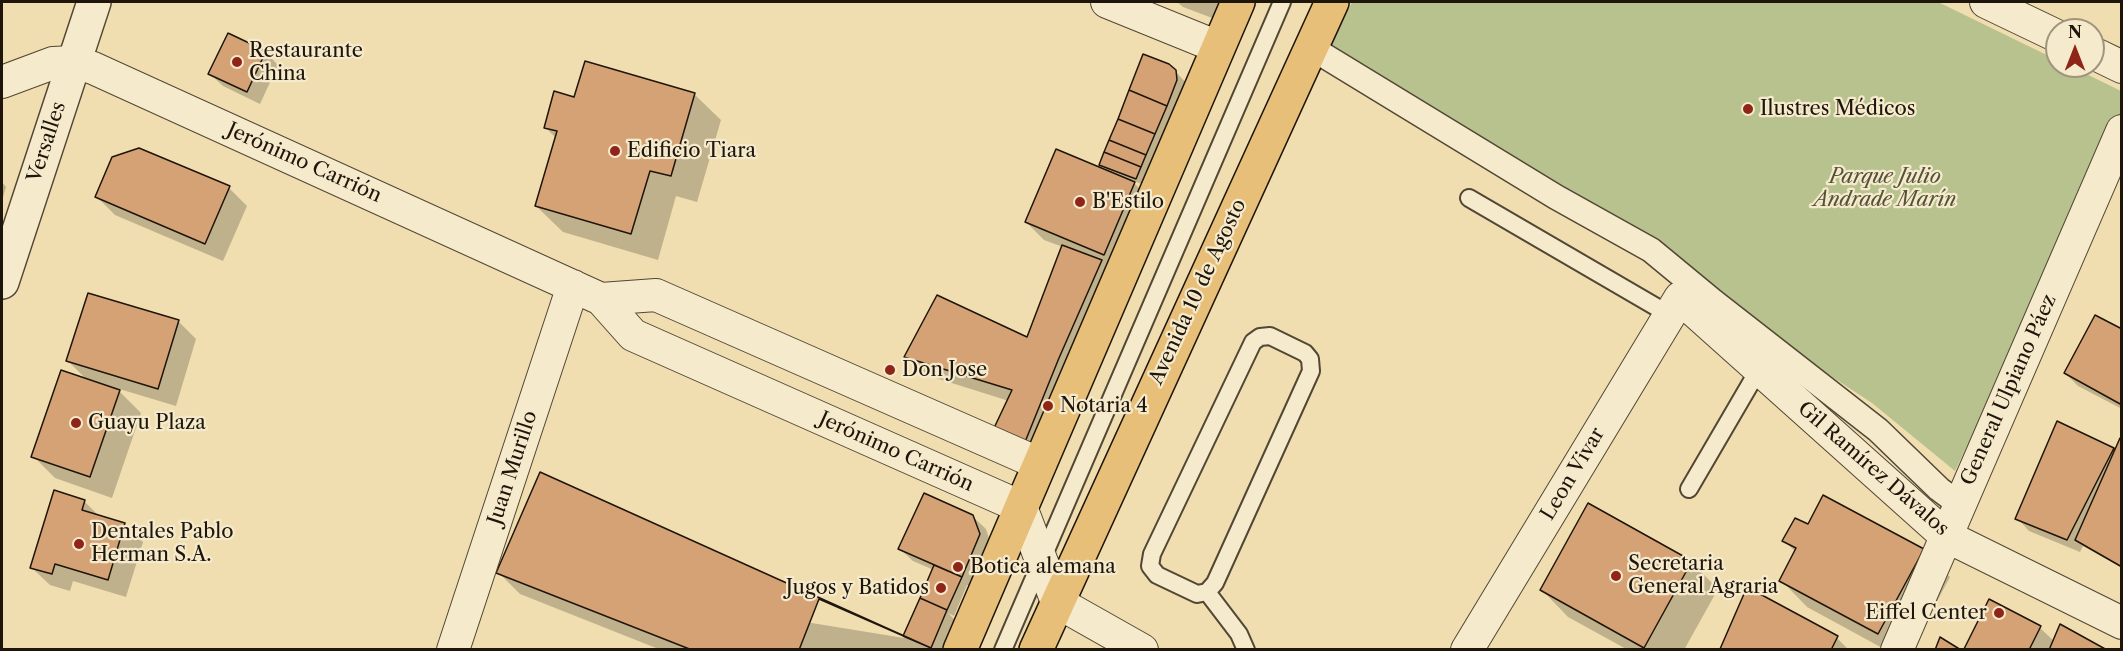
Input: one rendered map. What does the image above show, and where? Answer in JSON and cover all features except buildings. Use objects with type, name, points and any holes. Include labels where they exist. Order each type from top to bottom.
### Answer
[{"type":"main road","points":[[960,650],[1238,2]]},
{"type":"main road","name":"Avenida 10 de Agosto","points":[[1036,650],[1332,2]]},
{"type":"street","name":"Versalles","points":[[2,282],[94,2]]},
{"type":"street","points":[[1107,2],[1218,47]]},
{"type":"street","points":[[1986,2],[2045,30]]},
{"type":"street","points":[[1310,47],[1556,196],[1651,250],[1878,430],[1939,489],[1959,504]]},
{"type":"street","points":[[2105,59],[2121,67]]},
{"type":"street","name":"Jerónimo Carrión","points":[[2,82],[53,63],[74,62],[93,68],[601,299],[633,335],[1021,507]]},
{"type":"street","name":"General Ulpiano Páez","points":[[1897,650],[2121,131]]},
{"type":"street","name":"Juan Murillo","points":[[453,650],[573,286]]},
{"type":"street","name":"Jerónimo Carrión","points":[[601,299],[656,295],[1040,464]]},
{"type":"street","name":"Gil Ramírez Dávalos","points":[[1675,306],[1759,369],[1946,536],[2121,623]]},
{"type":"street","name":"Leon Vivar","points":[[1467,650],[1675,306]]},
{"type":"street","points":[[1021,507],[1057,602],[1142,650]]},
{"type":"lane","points":[[1003,650],[1282,2]]},
{"type":"lane","points":[[1469,198],[1675,306]]},
{"type":"lane","points":[[1270,336],[1305,352],[1310,359],[1311,370],[1215,583],[1207,592],[1197,594],[1156,575],[1150,566],[1152,554],[1253,342],[1260,337],[1270,336]]},
{"type":"lane","points":[[1689,489],[1759,369]]},
{"type":"lane","points":[[1207,592],[1239,634],[1246,650]]},
{"type":"green space","name":"Parque Julio Andrade Marín","points":[[1352,2],[1938,2],[2045,54],[2045,78],[2094,78],[2121,91],[2121,125],[1955,471],[1872,403],[1330,47]]},
{"type":"place","name":"Restaurante China","points":[[237,62]]},
{"type":"place","name":"Ilustres Médicos","points":[[1748,109]]},
{"type":"place","name":"Edificio Tiara","points":[[615,151]]},
{"type":"place","name":"B'Estilo","points":[[1080,202]]},
{"type":"place","name":"Don Jose","points":[[890,370]]},
{"type":"place","name":"Notaria 4","points":[[1048,406]]},
{"type":"place","name":"Guayu Plaza","points":[[76,423]]},
{"type":"place","name":"Dentales Pablo Herman S.A.","points":[[79,544]]},
{"type":"place","name":"Botica alemana","points":[[958,567]]},
{"type":"place","name":"Secretaria General Agraria","points":[[1616,576]]},
{"type":"place","name":"Jugos y Batidos","points":[[941,588]]},
{"type":"place","name":"Eiffel Center","points":[[1999,613]]}]
